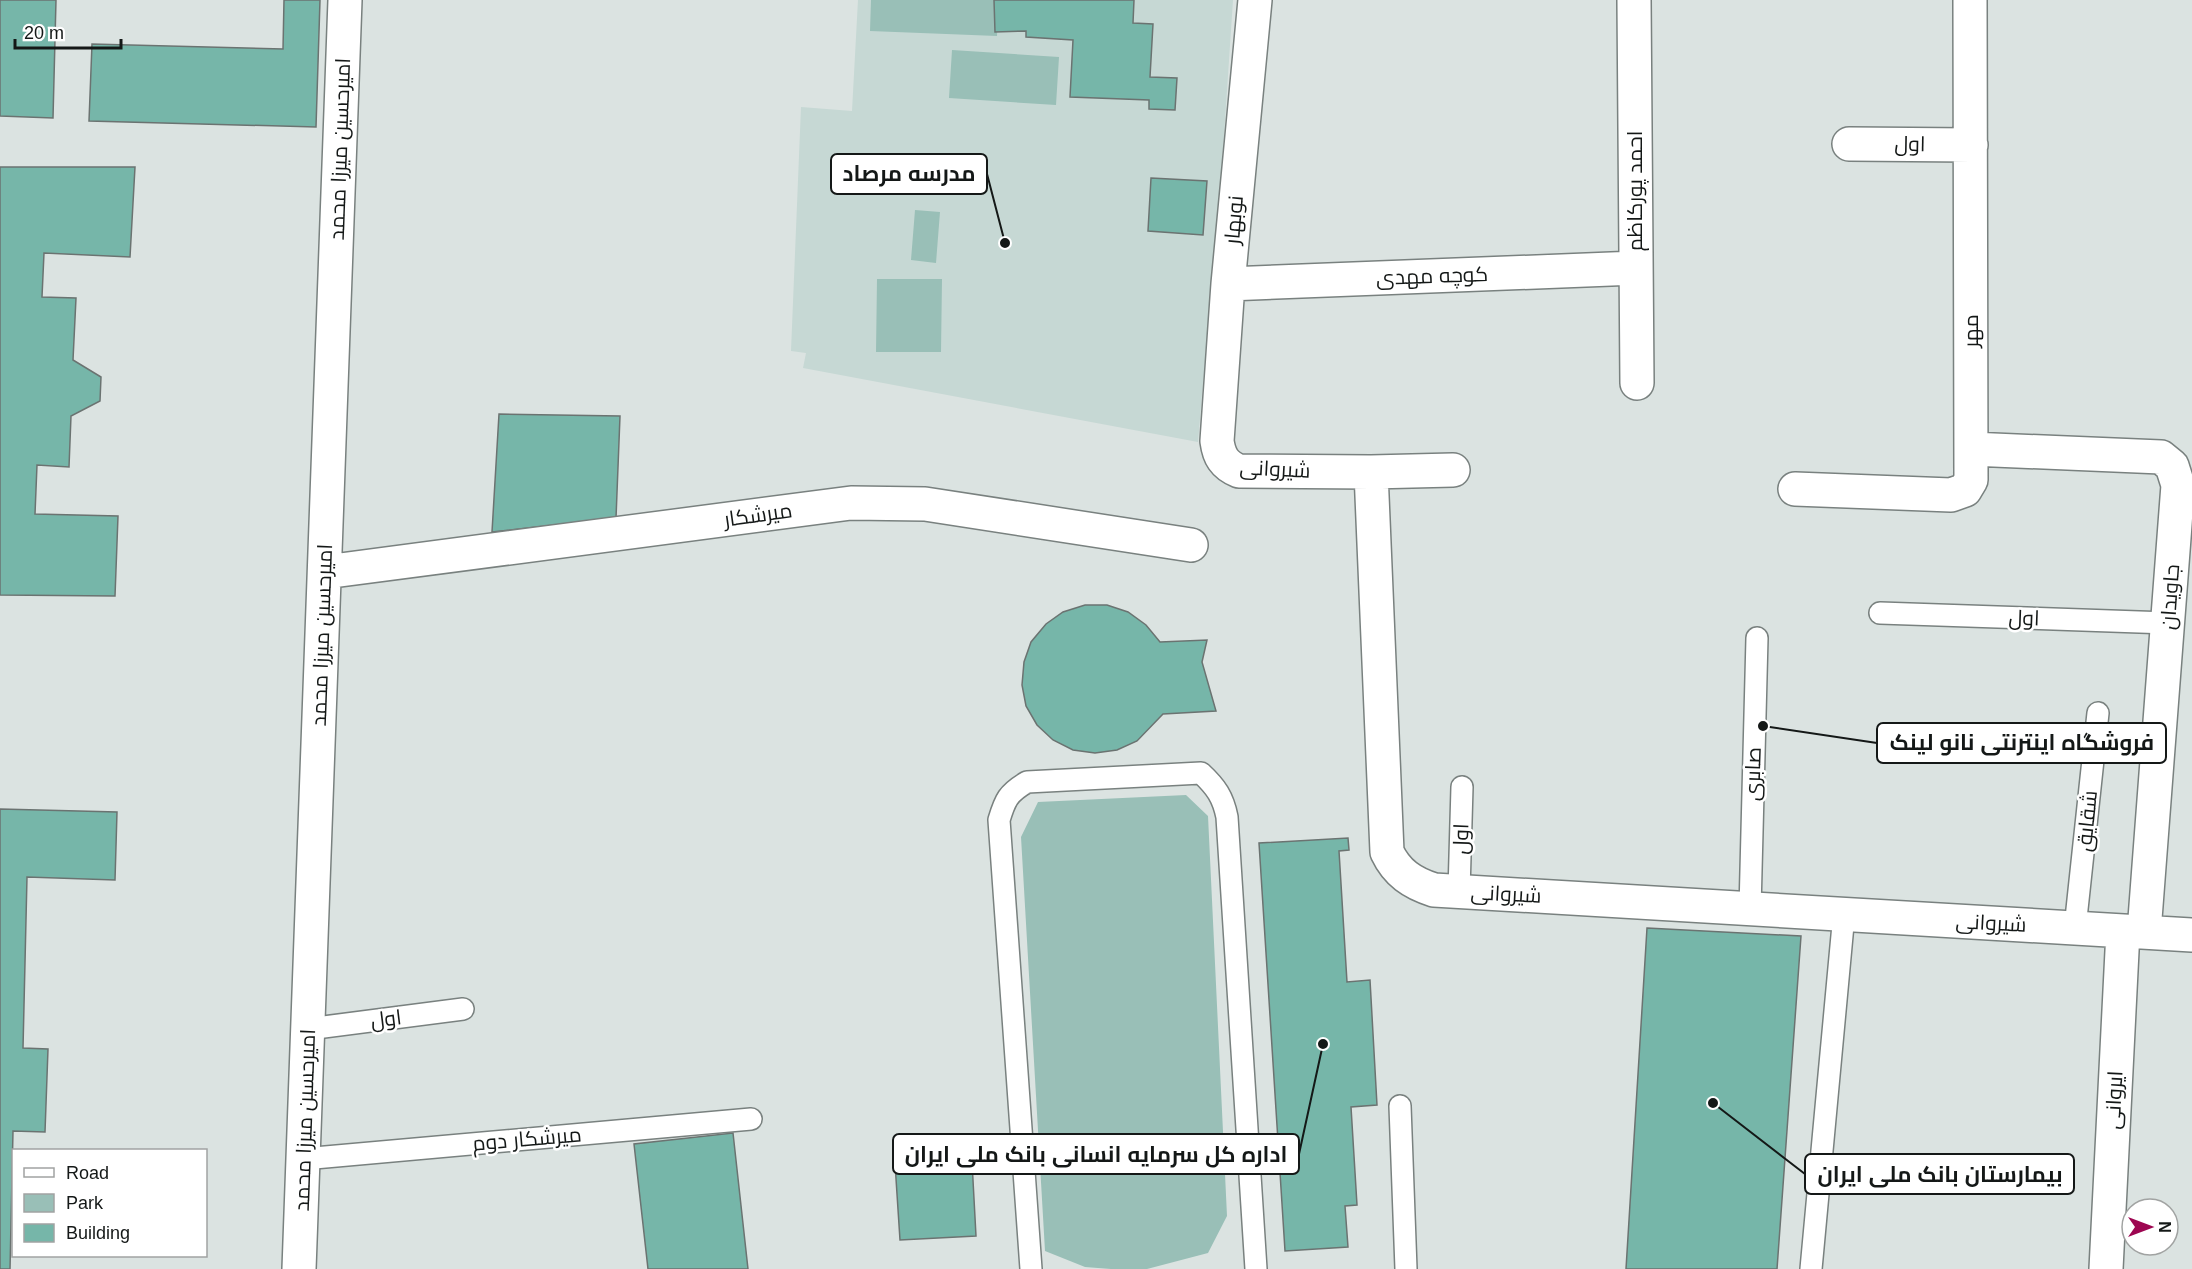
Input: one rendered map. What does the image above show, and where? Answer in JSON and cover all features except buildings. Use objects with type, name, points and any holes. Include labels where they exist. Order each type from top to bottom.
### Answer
[{"type":"street","name":"امیرحسین میرزا محمد","points":[[299,1269],[345,0]]},
{"type":"street","name":"نوبهار","points":[[1217,441],[1228,284],[1255,0]]},
{"type":"street","name":"احمد پورکاظم","points":[[1634,0],[1637,383]]},
{"type":"street","name":"مهر","points":[[1795,489],[1951,495],[1965,490],[1971,480],[1970,0]]},
{"type":"street","name":"اول","points":[[1849,144],[1971,145]]},
{"type":"street","name":"کوچه مهدی","points":[[1228,284],[1636,268]]},
{"type":"street","name":"شیروانی","points":[[1217,441],[1219,454],[1224,462],[1239,471],[1371,472],[1387,852],[1393,865],[1402,875],[1418,885],[1447,890],[2192,935]]},
{"type":"street","name":"جاویدان","points":[[1971,449],[2160,457],[2172,466],[2178,485],[2168,623],[2134,931]]},
{"type":"street","points":[[1371,472],[1453,470]]},
{"type":"street","name":"میرشکار","points":[[325,573],[851,503],[925,504],[1191,545]]},
{"type":"street","name":"ایروانی","points":[[2106,1269],[2134,931]]},
{"type":"lane","name":"اول","points":[[1880,613],[2168,623]]},
{"type":"lane","name":"صابری","points":[[1750,909],[1757,638]]},
{"type":"lane","name":"شقایق","points":[[2076,928],[2098,713]]},
{"type":"lane","points":[[1032,1269],[999,820],[1004,804],[1012,790],[1027,782],[1201,773],[1216,786],[1224,801],[1227,817],[1256,1269]]},
{"type":"lane","name":"اول","points":[[1447,890],[1462,787]]},
{"type":"lane","points":[[1811,1269],[1844,914]]},
{"type":"lane","name":"اول","points":[[308,1029],[463,1009]]},
{"type":"lane","points":[[1400,1106],[1406,1269]]},
{"type":"lane","name":"میرشکار دوم","points":[[303,1160],[751,1119]]},
{"type":"shaded area","points":[[858,0],[1233,0],[1198,442],[803,368],[806,353],[791,351],[801,107],[852,111]]},
{"type":"green space","points":[[871,0],[998,0],[997,36],[870,31]]},
{"type":"green space","points":[[952,50],[1059,57],[1056,105],[949,98]]},
{"type":"green space","points":[[915,210],[940,212],[936,263],[911,260]]},
{"type":"green space","points":[[877,279],[942,279],[941,352],[876,352]]},
{"type":"green space","points":[[1186,795],[1208,816],[1227,1216],[1208,1253],[1147,1269],[1085,1267],[1045,1251],[1021,837],[1038,802]]},
{"type":"place","name":"مدرسه مرصاد","points":[[1005,243]]},
{"type":"place","name":"فروشگاه اینترنتی نانو لینک","points":[[1763,726]]},
{"type":"place","name":"اداره کل سرمایه انسانی بانک ملی ایران","points":[[1323,1044]]},
{"type":"place","name":"بیمارستان بانک ملی ایران","points":[[1713,1103]]}]
